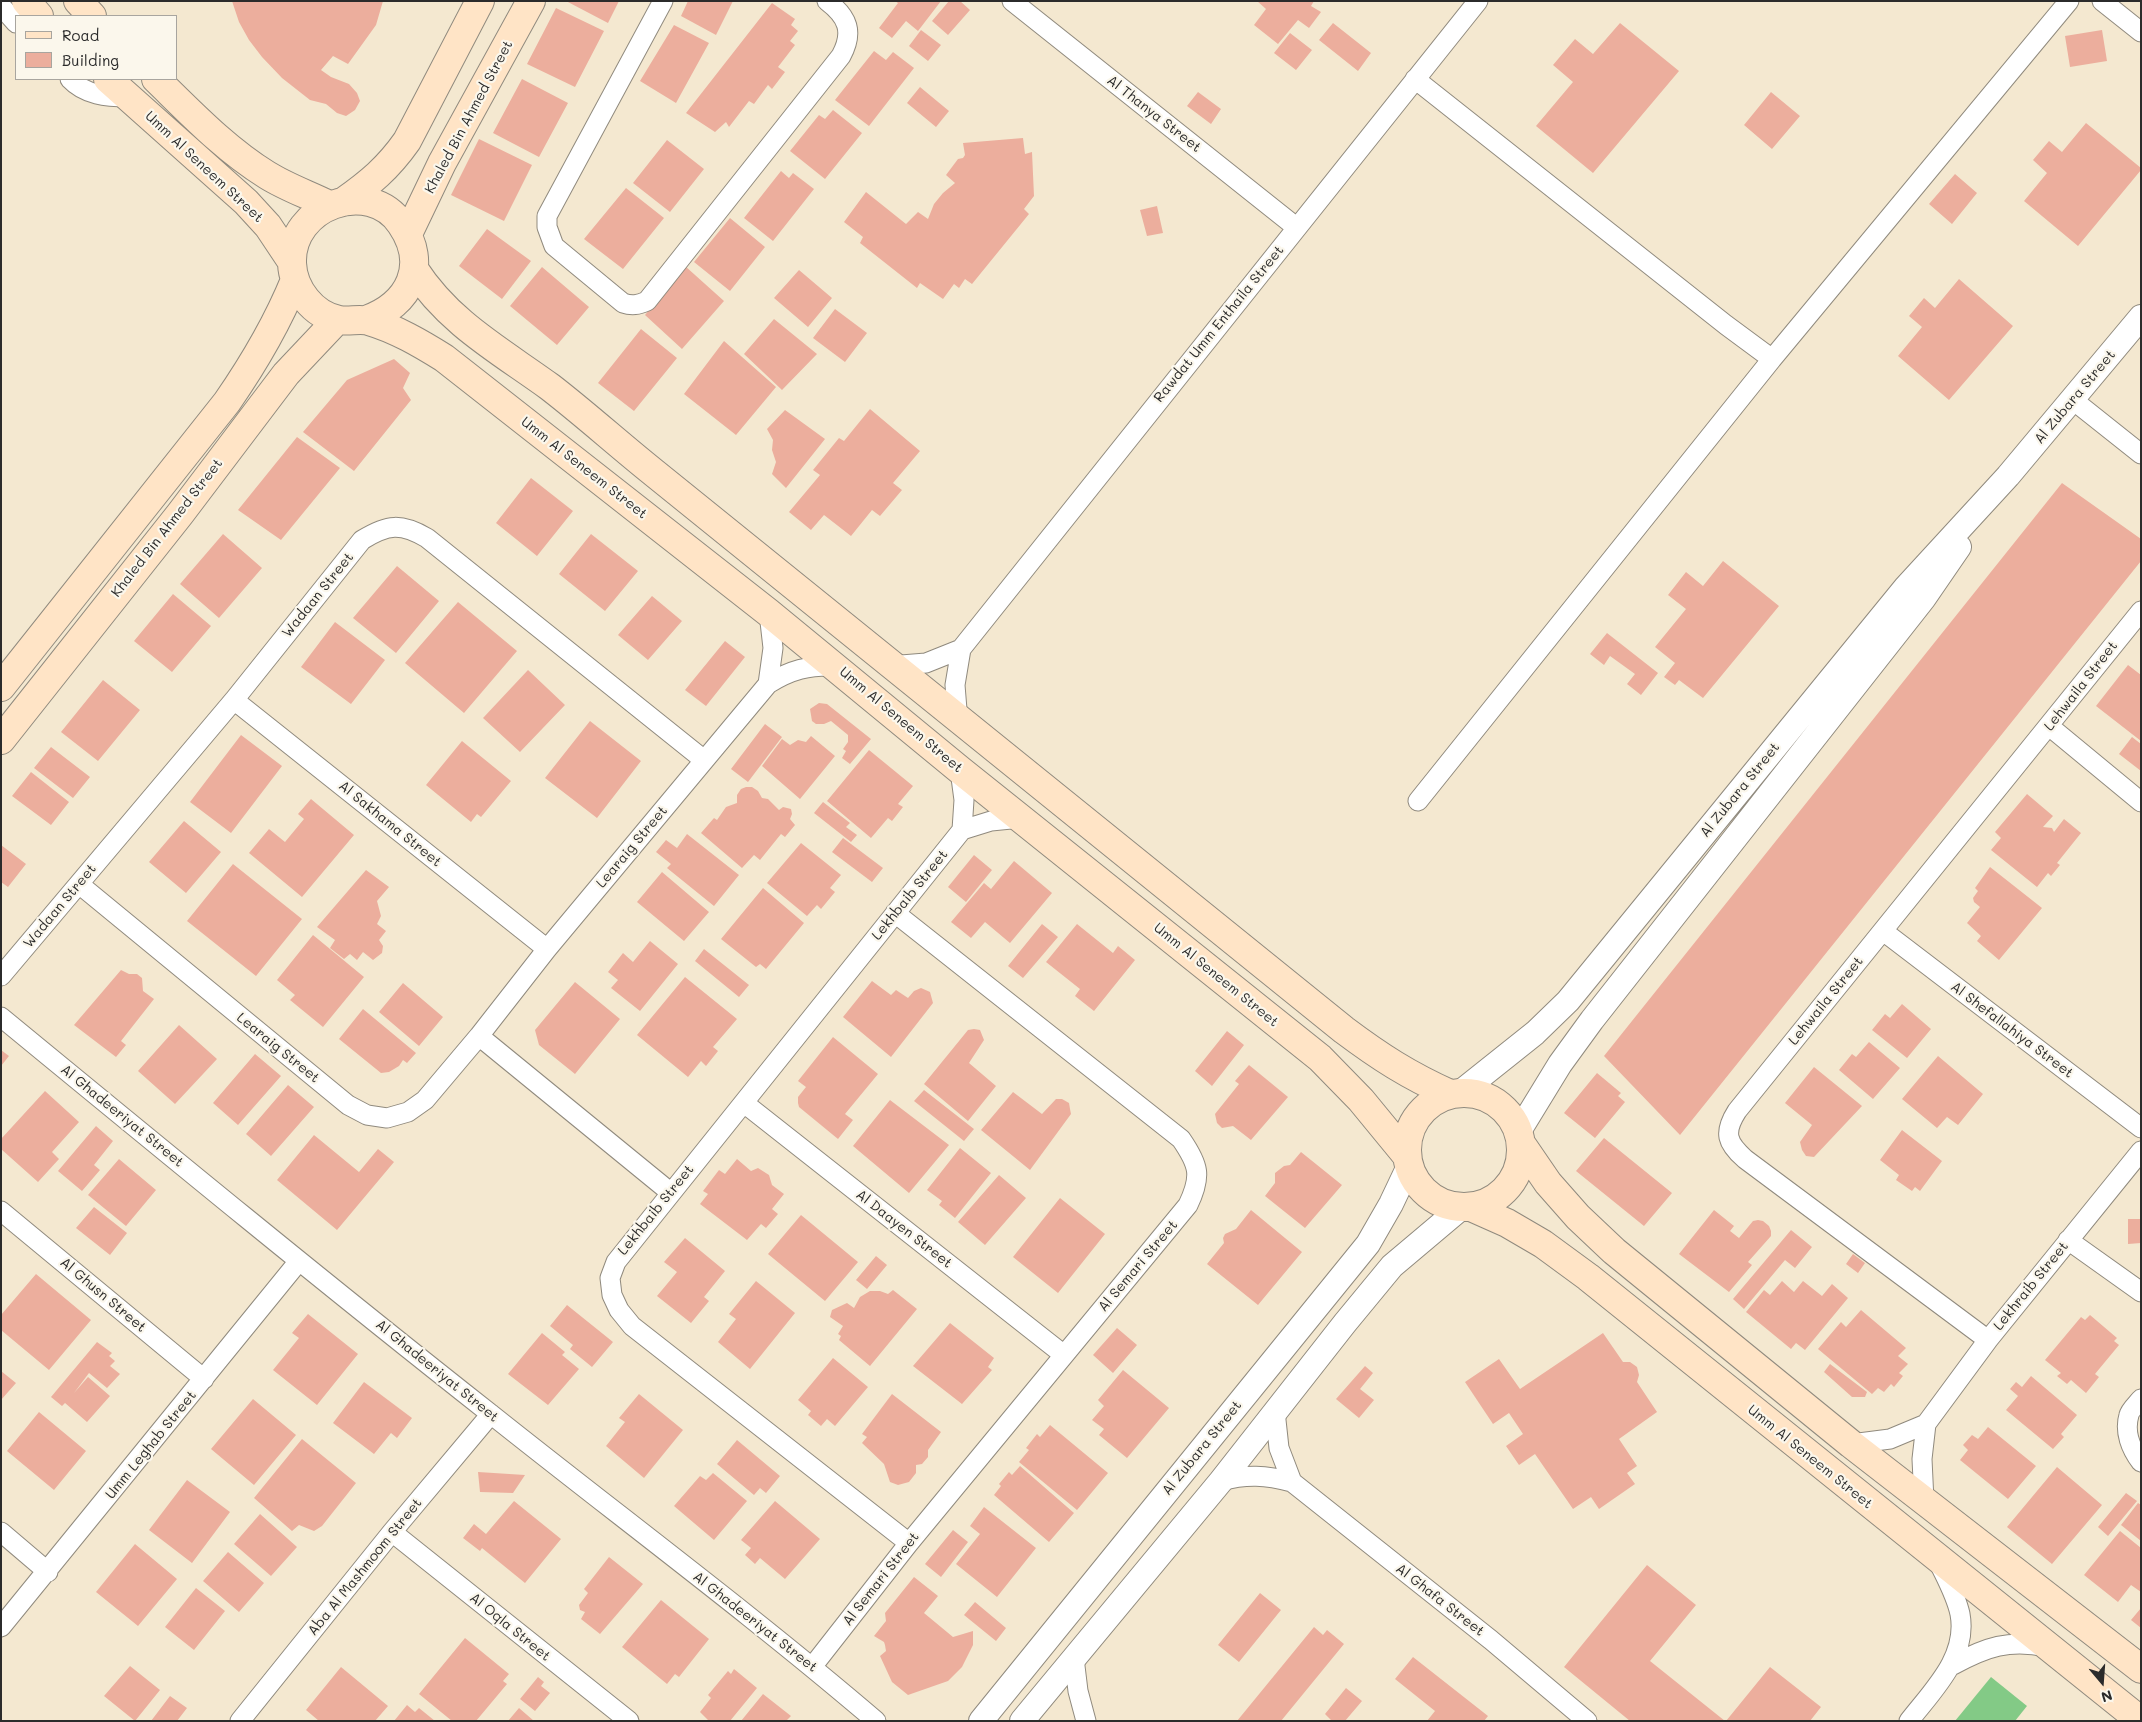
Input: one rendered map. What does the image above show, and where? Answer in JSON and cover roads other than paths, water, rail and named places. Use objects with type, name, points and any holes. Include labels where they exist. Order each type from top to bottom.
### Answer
[{"type":"main road","points":[[26,1],[38,15]]},
{"type":"main road","points":[[78,1],[91,15]]},
{"type":"main road","points":[[1,687],[227,402],[249,370],[276,323],[294,271],[294,244],[302,228],[314,214],[374,180],[393,162],[408,141],[480,1]]},
{"type":"main road","name":"Khaled Bin Ahmed Street","points":[[408,234],[442,164],[531,1]]},
{"type":"main road","name":"Umm Al Seneem Street","points":[[109,80],[246,202],[268,226],[294,271]]},
{"type":"main road","points":[[157,80],[214,134],[241,157],[268,176],[336,203],[365,202],[382,208],[397,219],[408,234],[413,254],[414,269],[408,289],[396,304],[382,314],[366,320],[352,322],[337,320],[319,312],[304,298],[294,271]]},
{"type":"main road","points":[[414,269],[439,303],[464,326],[552,389],[958,722],[1344,1030],[1388,1063],[1417,1080],[1455,1093],[1480,1094],[1497,1102],[1511,1115],[1521,1138],[1548,1183],[1578,1217],[1614,1251],[1851,1444],[2141,1669]]},
{"type":"main road","name":"Khaled Bin Ahmed Street","points":[[1,740],[180,514],[286,374],[337,320]]},
{"type":"main road","name":"Umm Al Seneem Street","points":[[366,320],[420,343],[444,358],[769,612],[960,770],[1320,1058],[1361,1100],[1408,1161]]},
{"type":"main road","points":[[1455,1093],[1431,1103],[1417,1117],[1408,1136],[1408,1161],[1415,1179],[1434,1199],[1448,1205],[1466,1207],[1488,1202],[1503,1193],[1514,1179],[1521,1163],[1521,1138]]},
{"type":"main road","name":"Umm Al Seneem Street","points":[[1466,1207],[1507,1223],[1551,1249],[2141,1721]]},
{"type":"street","points":[[663,1],[547,216],[546,227],[554,246],[629,305],[647,301],[841,56],[847,46],[846,22],[841,12],[827,1]]},
{"type":"street","name":"Al Thanya Street","points":[[1012,1],[1296,227]]},
{"type":"street","name":"Rawdat Umm Enthaila Street","points":[[958,722],[955,685],[961,649],[1478,1]]},
{"type":"street","points":[[1418,801],[1772,359],[2068,1]]},
{"type":"street","points":[[2102,1],[2141,32]]},
{"type":"street","points":[[1,6],[15,22]]},
{"type":"street","points":[[1415,79],[1726,325],[1772,359]]},
{"type":"street","points":[[71,80],[77,86],[94,94],[128,97]]},
{"type":"street","name":"Al Zubara Street","points":[[1455,1093],[1535,1033],[1568,1001],[1906,586],[2008,476],[2141,317]]},
{"type":"street","points":[[2073,400],[2141,454]]},
{"type":"street","name":"Al Zubara Street","points":[[1521,1138],[1560,1064],[1592,1020],[1924,598],[2008,476]]},
{"type":"street","name":"Wadaan Street","points":[[1,976],[234,700],[362,540],[377,531],[394,526],[410,529],[427,538],[704,760]]},
{"type":"street","name":"Lehwaila Street","points":[[1988,1340],[1745,1159],[1728,1139],[1728,1129],[1737,1111],[2141,610]]},
{"type":"street","points":[[768,684],[773,648],[769,612]]},
{"type":"street","name":"Rawdat Umm Enthaila Street","points":[[889,666],[926,663],[961,649]]},
{"type":"street","name":"Learaig Street","points":[[79,884],[348,1105],[368,1115],[387,1118],[408,1112],[425,1100],[479,1036],[546,949],[768,684],[799,668],[817,665],[835,666]]},
{"type":"street","name":"Al Sakhama Street","points":[[234,700],[546,949]]},
{"type":"street","points":[[2049,726],[2141,802]]},
{"type":"street","points":[[960,770],[964,800],[962,830],[991,821],[1021,818]]},
{"type":"street","name":"Lekhbaib Street","points":[[909,1543],[632,1326],[619,1310],[612,1295],[610,1278],[616,1262],[670,1192],[744,1103],[962,830]]},
{"type":"street","name":"Al Semari Street","points":[[812,1667],[909,1543],[1188,1205],[1196,1188],[1198,1171],[1192,1154],[1182,1139],[895,913]]},
{"type":"street","name":"Al Shefallahiya Street","points":[[1883,931],[2141,1128]]},
{"type":"street","name":"Al Ghadeeriyat Street","points":[[1,1017],[299,1261],[812,1667],[876,1721]]},
{"type":"street","points":[[479,1036],[670,1192]]},
{"type":"street","name":"Al Daayen Street","points":[[744,1103],[1064,1355]]},
{"type":"street","name":"Lekhraib Street","points":[[1924,1501],[1922,1459],[1926,1424],[1988,1340],[2141,1151]]},
{"type":"street","name":"Al Zubara Street","points":[[981,1721],[1368,1244],[1391,1204],[1408,1161]]},
{"type":"street","points":[[1022,1721],[1221,1481],[1392,1266],[1466,1207]]},
{"type":"street","name":"Al Ghusn Street","points":[[1,1211],[204,1379]]},
{"type":"street","points":[[2068,1240],[2141,1292]]},
{"type":"street","name":"Umm Leghab Street","points":[[1,1627],[48,1572],[299,1261]]},
{"type":"street","points":[[2141,1399],[2129,1414],[2127,1430],[2130,1442],[2141,1462]]},
{"type":"street","points":[[1275,1411],[1279,1448],[1292,1482]]},
{"type":"street","name":"Aba Al Mashmoom Street","points":[[244,1719],[392,1532],[491,1414]]},
{"type":"street","points":[[1851,1444],[1890,1439],[1926,1424]]},
{"type":"street","name":"Al Ghafa Street","points":[[1221,1481],[1238,1476],[1256,1475],[1292,1482],[1491,1640],[1587,1721]]},
{"type":"street","points":[[1,1532],[48,1572]]},
{"type":"street","name":"Al Oqla Street","points":[[392,1532],[629,1721]]},
{"type":"street","points":[[1938,1559],[1960,1614],[1962,1630],[1953,1665]]},
{"type":"street","points":[[1909,1721],[1953,1665],[1976,1652],[2000,1645],[2026,1643],[2047,1647]]},
{"type":"street","points":[[1074,1658],[1078,1691],[1086,1721]]}]
